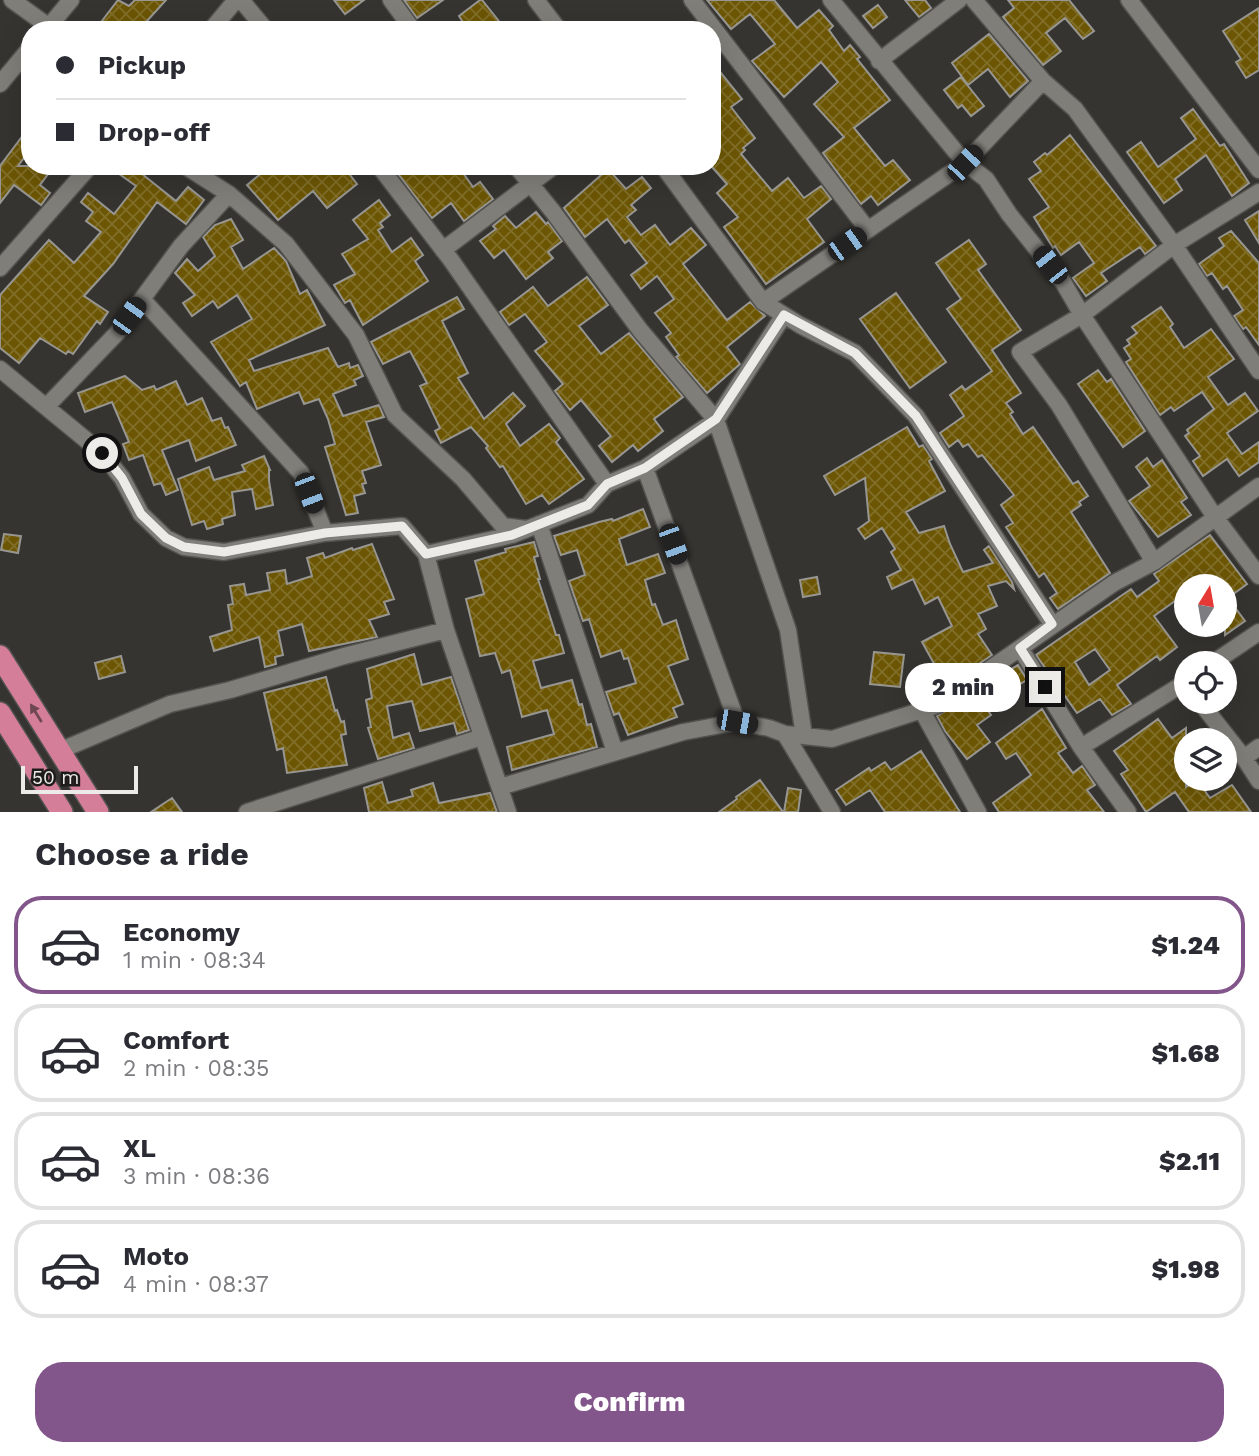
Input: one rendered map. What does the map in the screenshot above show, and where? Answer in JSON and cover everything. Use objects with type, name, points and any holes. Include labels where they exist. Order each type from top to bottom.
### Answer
[{"type":"highway","points":[[0,656],[98,812]]},
{"type":"highway","points":[[0,713],[62,812]]},
{"type":"street","points":[[12,0],[38,21]]},
{"type":"street","points":[[53,21],[71,0]]},
{"type":"street","points":[[219,21],[239,0],[258,21]]},
{"type":"street","points":[[391,0],[406,21]]},
{"type":"street","points":[[536,0],[552,21]]},
{"type":"street","points":[[692,0],[705,21]]},
{"type":"street","points":[[831,0],[965,163],[986,179],[1009,214],[1063,282],[1215,517],[1259,576]]},
{"type":"street","points":[[879,61],[959,0]]},
{"type":"street","points":[[974,0],[1043,81],[1075,109],[1174,245],[1259,372]]},
{"type":"street","points":[[1129,0],[1259,170]]},
{"type":"street","points":[[721,46],[867,230]]},
{"type":"street","points":[[0,83],[21,58]]},
{"type":"street","points":[[763,302],[965,163],[1043,81]]},
{"type":"street","points":[[0,268],[82,175]]},
{"type":"street","points":[[199,175],[229,194],[286,244],[356,335],[396,415],[463,478],[503,526],[533,527]]},
{"type":"street","points":[[386,175],[443,250],[607,484]]},
{"type":"street","points":[[523,175],[640,330],[716,419],[788,630],[804,736]]},
{"type":"street","points":[[443,250],[544,175]]},
{"type":"street","points":[[670,175],[763,302],[855,353],[916,416],[1052,624]]},
{"type":"street","points":[[1154,562],[1059,405],[1020,352],[1082,315],[1174,245],[1259,192]]},
{"type":"street","points":[[46,407],[117,333],[181,246],[229,194]]},
{"type":"street","points":[[142,299],[301,472],[325,533]]},
{"type":"street","points":[[426,554],[512,535],[533,527],[588,505],[607,484],[645,468],[716,419],[784,315]]},
{"type":"street","points":[[0,369],[102,453],[122,478],[141,514],[166,538],[184,547],[224,552],[325,533],[402,526],[426,554],[446,630],[508,812]]},
{"type":"street","points":[[645,468],[737,722]]},
{"type":"street","points":[[499,787],[683,732],[737,722],[785,734],[832,739],[937,705],[1114,583],[1154,562],[1259,486]]},
{"type":"street","points":[[533,527],[615,752]]},
{"type":"street","points":[[60,751],[170,704],[446,630]]},
{"type":"street","points":[[1231,651],[1259,632]]},
{"type":"street","points":[[1020,648],[1081,747],[1128,812]]},
{"type":"street","points":[[1081,747],[1174,690]]},
{"type":"street","points":[[921,709],[978,812]]},
{"type":"street","points":[[1209,714],[1259,781]]},
{"type":"street","points":[[785,734],[832,812]]},
{"type":"street","points":[[247,812],[482,737]]},
{"type":"street","points":[[1244,758],[1259,747]]},
{"type":"building","points":[[118,0],[129,6],[135,0],[166,0],[147,21],[102,21]]},
{"type":"building","points":[[334,0],[364,0],[345,14]]},
{"type":"building","points":[[404,0],[443,0],[417,18]]},
{"type":"building","points":[[482,0],[499,21],[462,21],[459,16]]},
{"type":"building","points":[[707,0],[774,0],[797,28],[819,10],[833,26],[829,30],[844,51],[850,45],[860,57],[857,59],[890,100],[854,128],[885,166],[893,160],[910,180],[878,205],[871,196],[861,204],[823,153],[844,137],[814,104],[838,82],[821,62],[784,97],[752,61],[775,44],[750,14],[731,29]]},
{"type":"building","points":[[905,0],[925,0],[931,8],[919,17]]},
{"type":"building","points":[[1008,0],[1069,0],[1094,31],[1083,39],[1065,18],[1046,33],[1061,51],[1043,65],[1003,17],[1014,8]]},
{"type":"building","points":[[878,5],[887,17],[873,28],[863,16]]},
{"type":"building","points":[[1259,8],[1259,70],[1246,78],[1236,62],[1241,59],[1223,31]]},
{"type":"building","points":[[989,34],[1028,81],[1010,97],[988,69],[968,85],[952,63]]},
{"type":"building","points":[[721,73],[742,99],[731,107],[755,138],[743,148],[745,150],[741,154],[772,191],[788,178],[804,198],[821,186],[831,199],[807,219],[824,242],[766,284],[724,227],[738,217],[717,193],[727,184],[719,175]]},
{"type":"building","points":[[961,77],[984,106],[971,116],[962,105],[958,108],[944,90]]},
{"type":"building","points":[[1193,109],[1220,146],[1224,144],[1249,183],[1232,196],[1206,155],[1175,179],[1182,190],[1164,203],[1127,152],[1141,142],[1158,167],[1196,139],[1181,118]]},
{"type":"building","points":[[1070,135],[1156,246],[1145,254],[1140,247],[1101,273],[1107,281],[1086,296],[1073,278],[1094,263],[1079,242],[1061,255],[1055,246],[1053,248],[1034,217],[1049,207],[1029,179],[1041,171],[1034,162],[1045,153],[1047,155]]},
{"type":"building","points":[[21,138],[21,162],[18,166],[21,166],[21,175],[47,175],[40,185],[50,193],[41,205],[14,185],[0,203],[0,166]]},
{"type":"building","points":[[121,175],[143,175],[176,201],[188,187],[204,200],[186,224],[157,202],[113,264],[84,296],[108,312],[100,324],[97,321],[73,354],[68,351],[66,354],[40,338],[19,363],[0,348],[0,295],[49,240],[74,263],[101,232],[86,221],[93,212],[81,202],[88,193],[114,214],[136,186]]},
{"type":"building","points":[[259,175],[350,175],[357,184],[327,208],[313,191],[278,220],[247,185]]},
{"type":"building","points":[[399,175],[464,175],[473,187],[480,182],[493,199],[464,221],[451,203],[432,218]]},
{"type":"building","points":[[601,175],[613,175],[626,189],[642,177],[651,188],[631,205],[636,210],[627,217],[641,235],[655,225],[670,245],[691,228],[706,245],[683,264],[727,320],[750,302],[765,316],[727,347],[740,364],[707,393],[676,357],[679,355],[666,337],[671,333],[655,313],[674,299],[657,276],[641,289],[631,275],[647,263],[629,240],[625,243],[607,219],[585,237],[564,208]]},
{"type":"building","points":[[379,200],[390,215],[380,223],[383,227],[378,230],[392,252],[411,238],[423,255],[415,261],[428,281],[363,325],[350,300],[345,303],[334,285],[355,274],[342,254],[368,239],[353,220]]},
{"type":"building","points":[[1259,211],[1259,243],[1245,220]]},
{"type":"building","points":[[536,212],[546,224],[548,222],[562,241],[548,252],[553,258],[526,279],[504,250],[494,258],[480,241],[496,229],[493,226],[505,216],[516,228]]},
{"type":"building","points":[[231,219],[243,240],[231,247],[243,269],[274,248],[286,261],[300,294],[307,290],[325,325],[249,360],[254,371],[328,348],[338,367],[349,363],[350,368],[358,365],[363,376],[354,380],[356,385],[333,394],[343,416],[379,405],[384,417],[366,422],[381,465],[362,471],[366,483],[362,484],[365,493],[354,496],[358,513],[346,515],[325,447],[335,444],[319,399],[304,404],[299,392],[257,409],[246,382],[240,386],[211,342],[252,319],[237,295],[218,308],[213,301],[192,316],[183,303],[195,295],[175,273],[187,259],[198,271],[215,256],[203,237],[215,225]]},
{"type":"building","points":[[1231,231],[1259,263],[1259,345],[1234,316],[1243,310],[1227,286],[1223,289],[1212,273],[1207,276],[1199,264],[1224,246],[1219,238]]},
{"type":"building","points":[[969,240],[986,264],[978,270],[1021,330],[992,350],[1021,393],[1006,403],[1013,412],[1010,414],[1023,434],[1033,427],[1073,484],[1078,481],[1088,496],[1071,512],[1110,573],[1058,609],[1050,598],[1057,593],[1044,573],[1039,577],[1006,527],[1013,523],[1001,505],[1014,495],[982,455],[978,457],[968,444],[963,447],[958,440],[949,447],[940,433],[964,416],[950,395],[962,386],[965,390],[992,371],[947,309],[961,299],[936,263]]},
{"type":"building","points":[[587,277],[608,305],[579,326],[601,354],[629,333],[683,397],[654,419],[663,431],[638,451],[633,445],[612,462],[599,446],[611,436],[581,400],[570,410],[555,391],[563,384],[535,351],[547,342],[525,314],[509,325],[500,312],[533,287],[548,306]]},
{"type":"building","points":[[896,293],[946,362],[910,388],[860,319]]},
{"type":"building","points":[[457,297],[464,309],[442,321],[468,373],[458,378],[484,419],[513,393],[525,406],[506,424],[520,446],[549,424],[560,438],[556,442],[584,479],[549,504],[542,495],[526,504],[503,466],[500,467],[486,448],[488,446],[471,427],[441,443],[435,431],[440,428],[420,386],[427,383],[410,351],[383,364],[371,342]]},
{"type":"building","points":[[1161,307],[1173,324],[1170,327],[1184,348],[1211,329],[1234,359],[1208,377],[1228,405],[1245,393],[1258,411],[1227,433],[1242,454],[1259,442],[1259,462],[1239,476],[1227,459],[1203,476],[1193,461],[1200,456],[1185,436],[1189,433],[1187,430],[1214,409],[1202,392],[1174,411],[1171,407],[1160,415],[1126,362],[1131,359],[1124,348],[1130,344],[1127,340],[1137,333],[1132,327]]},
{"type":"building","points":[[1098,370],[1107,382],[1111,379],[1145,431],[1123,447],[1078,384]]},
{"type":"building","points":[[125,376],[142,390],[154,386],[156,390],[176,381],[187,405],[202,398],[212,421],[221,418],[236,445],[196,461],[189,440],[162,450],[178,490],[166,495],[161,483],[154,485],[143,455],[129,460],[123,444],[129,442],[112,402],[85,412],[78,393]]},
{"type":"building","points":[[907,427],[919,447],[923,445],[932,459],[929,461],[945,491],[906,512],[919,533],[944,526],[963,572],[993,563],[984,550],[989,546],[1014,589],[1006,581],[988,586],[997,606],[978,614],[986,629],[978,634],[992,655],[923,699],[918,690],[942,678],[922,642],[952,626],[938,597],[925,604],[913,579],[892,589],[887,577],[901,570],[891,552],[895,549],[882,528],[865,539],[858,529],[869,521],[865,478],[835,495],[824,476]]},
{"type":"building","points":[[264,456],[270,470],[273,505],[256,509],[252,489],[232,492],[235,515],[222,519],[223,524],[207,529],[204,521],[192,525],[178,479],[209,467],[214,480],[245,471],[242,465]]},
{"type":"building","points":[[1147,458],[1153,467],[1162,460],[1187,498],[1181,502],[1191,515],[1158,537],[1129,501],[1150,486],[1136,467]]},
{"type":"building","points":[[643,509],[650,527],[619,539],[627,565],[658,554],[665,573],[645,580],[652,605],[655,604],[663,625],[676,620],[688,659],[668,666],[683,704],[673,708],[677,717],[628,735],[619,713],[614,715],[606,692],[636,683],[628,658],[624,659],[621,650],[601,657],[589,619],[583,621],[569,581],[585,575],[577,550],[561,555],[554,536],[599,522],[613,521]]},
{"type":"building","points":[[4,534],[21,536],[18,553],[1,550]]},
{"type":"building","points":[[1210,535],[1247,584],[1237,591],[1237,574],[1174,574],[1174,602],[1154,616],[1177,647],[1160,660],[1157,656],[1117,685],[1131,704],[1112,715],[1100,699],[1077,713],[1036,655],[1131,589],[1137,597],[1159,581],[1154,574]],"holes":[[[1095,649],[1110,670],[1089,685],[1075,662]]]},
{"type":"building","points":[[534,542],[538,556],[534,557],[538,579],[564,653],[533,661],[541,688],[572,680],[587,725],[591,724],[597,747],[512,770],[507,747],[554,734],[547,710],[522,717],[510,670],[502,673],[495,653],[480,656],[466,599],[484,594],[475,561],[506,552],[505,549]]},
{"type":"building","points":[[372,544],[394,599],[384,602],[389,614],[369,620],[377,637],[309,651],[302,624],[278,631],[283,655],[275,657],[276,664],[265,667],[259,637],[214,651],[210,637],[232,630],[228,605],[233,604],[230,586],[244,584],[246,595],[270,590],[267,573],[285,570],[287,584],[312,576],[307,558],[323,553],[325,558]]},
{"type":"building","points":[[817,577],[820,594],[803,597],[800,580]]},
{"type":"building","points":[[1237,610],[1245,621],[1237,627]]},
{"type":"building","points":[[874,652],[904,655],[900,687],[870,684]]},
{"type":"building","points":[[414,654],[422,685],[451,677],[469,730],[457,734],[454,723],[420,731],[412,701],[387,706],[393,738],[409,733],[414,748],[378,759],[368,728],[371,727],[366,700],[372,698],[367,669]]},
{"type":"building","points":[[121,656],[125,672],[99,679],[95,663]]},
{"type":"building","points":[[1018,665],[1027,680],[984,705],[991,715],[977,725],[990,742],[967,759],[937,716],[959,703],[964,709],[993,687],[990,682]]},
{"type":"building","points":[[326,677],[335,711],[337,710],[341,722],[344,721],[346,734],[341,735],[347,765],[287,773],[283,748],[277,750],[264,693]]},
{"type":"building","points":[[1042,709],[1066,748],[1058,753],[1073,773],[1082,766],[1095,785],[1087,790],[1104,812],[999,812],[993,803],[1031,775],[1016,753],[1006,759],[996,743]]},
{"type":"building","points":[[1158,719],[1172,738],[1174,737],[1174,791],[1205,791],[1210,798],[1222,791],[1236,791],[1251,812],[1189,812],[1175,792],[1146,812],[1121,774],[1128,770],[1114,751]]},
{"type":"building","points":[[921,751],[960,812],[885,812],[870,790],[846,805],[836,790],[869,768],[871,771],[885,762],[891,770]]},
{"type":"building","points":[[760,780],[783,812],[719,812],[737,799],[736,797]]},
{"type":"building","points":[[382,782],[388,803],[413,796],[411,790],[433,783],[439,803],[490,793],[497,812],[369,812],[364,788]]},
{"type":"building","points":[[788,788],[801,790],[798,812],[784,812]]},
{"type":"building","points":[[172,798],[182,812],[151,812]]},
{"type":"route","points":[[102,453],[122,478],[141,514],[166,538],[184,547],[224,552],[325,533],[402,526],[426,554],[512,535],[588,505],[607,484],[645,468],[716,419],[784,315],[800,326],[855,353],[916,416],[1052,624],[1020,648],[1045,687]]}]
